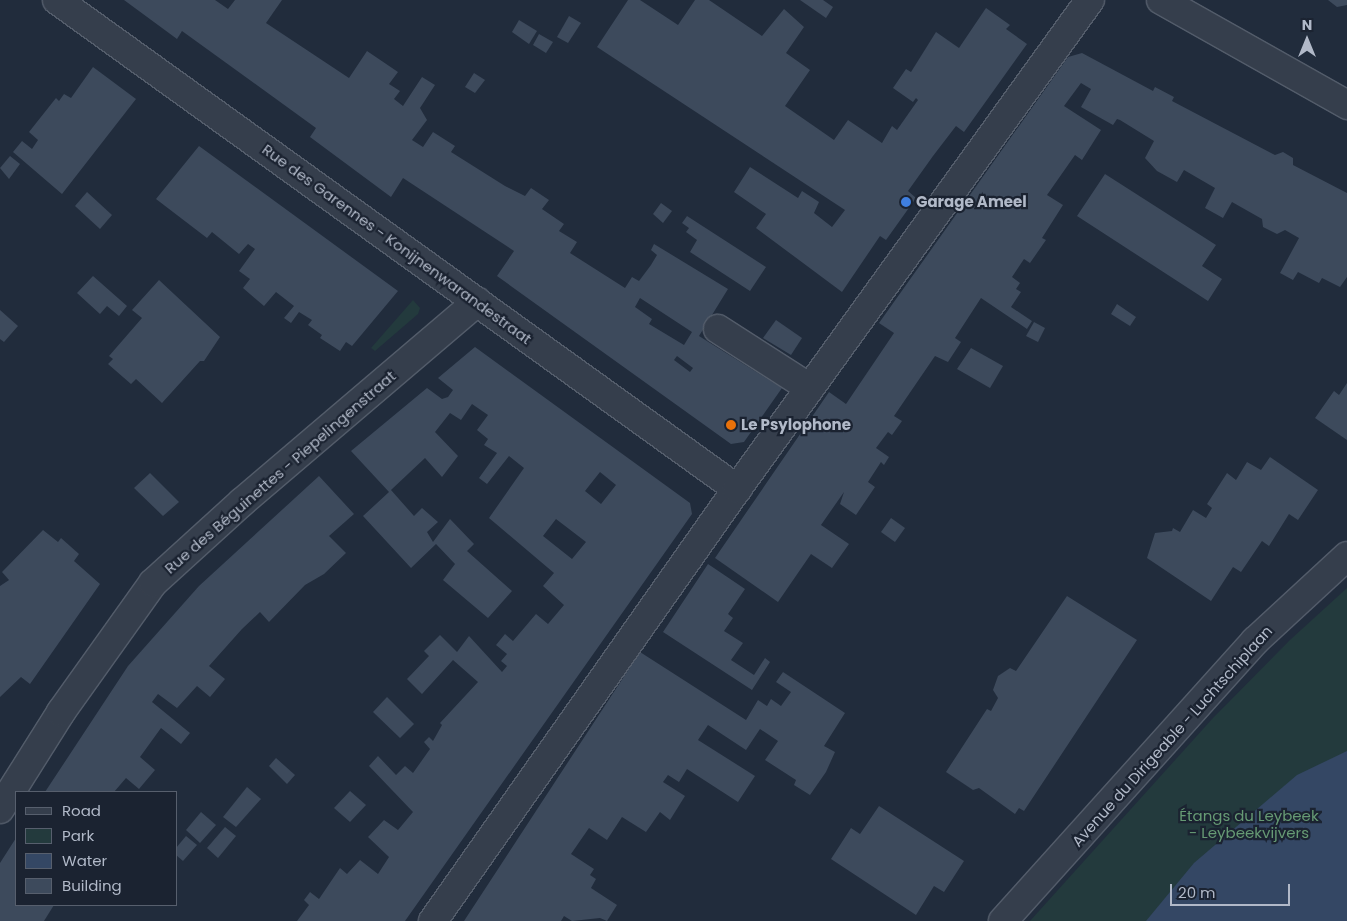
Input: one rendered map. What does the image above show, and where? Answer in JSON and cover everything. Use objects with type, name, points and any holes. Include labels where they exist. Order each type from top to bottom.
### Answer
[{"type":"street","name":"Rue des Garennes - Konijnenwarandestraat","points":[[57,0],[737,489]]},
{"type":"street","points":[[434,921],[737,489],[1090,0]]},
{"type":"street","points":[[1161,0],[1347,105]]},
{"type":"street","name":"Rue des Béguinettes - Piepelingenstraat","points":[[0,809],[61,712],[153,583],[242,502],[477,302]]},
{"type":"street","points":[[718,329],[810,388]]},
{"type":"street","name":"Avenue du Dirigeable - Luchtschiplaan","points":[[1003,921],[1255,641],[1347,556]]},
{"type":"green space","points":[[413,300],[420,308],[418,314],[375,351],[371,348]]},
{"type":"green space","name":"Étangs du Leybeek - Leybeekvijvers","points":[[1347,588],[1347,921],[1030,921],[1213,718],[1290,640]]},
{"type":"water","points":[[1347,751],[1347,921],[1146,921],[1194,863],[1297,775]]},
{"type":"building","points":[[124,0],[215,0],[228,9],[235,0],[282,0],[266,23],[349,78],[367,51],[398,72],[389,84],[400,91],[394,99],[403,106],[422,77],[435,85],[420,108],[427,120],[412,140],[423,147],[433,132],[455,146],[451,152],[505,186],[525,196],[531,188],[549,200],[542,209],[564,224],[559,231],[577,242],[570,253],[625,288],[632,277],[639,281],[651,265],[657,255],[651,250],[654,244],[728,289],[699,336],[782,388],[744,442],[731,444],[497,276],[514,251],[403,178],[391,197],[310,137],[316,128],[182,31],[177,39]],"holes":[[[640,298],[692,332],[684,345],[649,324],[652,319],[635,307]],[[677,356],[693,368],[690,372],[674,360]]]},
{"type":"building","points":[[628,0],[640,0],[678,25],[695,0],[709,0],[762,36],[784,9],[804,27],[786,53],[810,70],[785,106],[834,140],[848,120],[882,143],[892,126],[897,130],[918,100],[916,98],[913,102],[893,88],[906,69],[911,72],[936,32],[959,48],[986,8],[1010,25],[1006,29],[1027,44],[964,132],[956,126],[933,156],[908,191],[916,198],[886,240],[880,236],[842,292],[756,228],[766,214],[734,192],[750,167],[798,198],[802,191],[819,202],[814,213],[832,227],[845,210],[597,47]]},
{"type":"building","points":[[800,0],[823,0],[833,7],[826,18]]},
{"type":"building","points":[[1328,0],[1347,0],[1347,5],[1337,7]]},
{"type":"building","points":[[569,16],[581,23],[568,43],[557,37]]},
{"type":"building","points":[[519,20],[537,31],[529,44],[512,32]]},
{"type":"building","points":[[539,34],[553,42],[546,53],[533,45]]},
{"type":"building","points":[[1082,53],[1153,91],[1155,87],[1174,97],[1172,101],[1275,155],[1283,152],[1293,158],[1293,165],[1347,193],[1347,277],[1340,287],[1322,278],[1319,283],[1298,272],[1293,280],[1280,273],[1299,238],[1285,230],[1277,234],[1263,227],[1262,219],[1232,202],[1223,218],[1205,208],[1215,188],[1184,170],[1177,182],[1157,171],[1145,158],[1154,141],[1120,120],[1117,119],[1113,125],[1081,107],[1091,89],[1081,83],[1064,106],[1101,130],[1082,160],[1075,155],[1047,195],[1063,205],[1042,238],[1046,240],[1030,263],[1024,259],[1012,277],[1020,283],[1016,289],[1021,292],[1011,307],[1032,321],[1027,329],[981,298],[955,338],[961,342],[948,362],[935,356],[894,416],[902,421],[892,435],[888,432],[876,448],[889,457],[884,465],[881,462],[868,482],[875,487],[856,515],[840,504],[844,492],[821,525],[849,544],[832,568],[811,554],[778,602],[715,558],[829,392],[846,404],[894,333],[879,323],[1068,57]]},
{"type":"building","points":[[93,67],[136,99],[62,194],[13,152],[22,141],[32,149],[38,140],[29,132],[56,98],[59,101],[64,94],[71,98]]},
{"type":"building","points":[[474,73],[485,80],[475,93],[465,87]]},
{"type":"building","points":[[199,146],[398,291],[352,346],[346,342],[340,351],[320,338],[322,335],[308,325],[312,320],[299,312],[291,323],[284,318],[294,306],[276,292],[264,306],[243,288],[250,279],[239,271],[255,249],[248,244],[239,254],[212,232],[207,238],[156,199]]},
{"type":"building","points":[[10,156],[20,164],[9,179],[0,168]]},
{"type":"building","points":[[1105,174],[1216,245],[1202,266],[1222,279],[1208,301],[1077,216]]},
{"type":"building","points":[[87,192],[112,215],[100,229],[75,206]]},
{"type":"building","points":[[661,203],[672,211],[663,223],[653,214]]},
{"type":"building","points":[[687,216],[766,267],[750,291],[690,252],[697,240],[686,232],[689,228],[682,223]]},
{"type":"building","points":[[93,276],[127,306],[119,316],[107,306],[100,314],[77,293]]},
{"type":"building","points":[[159,280],[220,337],[204,361],[200,361],[162,403],[136,379],[131,384],[108,364],[113,359],[109,356],[142,318],[132,310]]},
{"type":"building","points":[[1117,304],[1136,317],[1130,326],[1111,314]]},
{"type":"building","points":[[0,310],[18,326],[4,342],[0,339]]},
{"type":"building","points":[[776,320],[802,338],[791,355],[763,338]]},
{"type":"building","points":[[1034,322],[1045,328],[1038,342],[1026,336]]},
{"type":"building","points":[[475,347],[690,503],[692,514],[405,921],[297,921],[309,905],[304,900],[310,892],[319,899],[340,868],[347,874],[360,860],[378,874],[389,857],[368,837],[384,820],[398,830],[413,812],[369,766],[378,756],[396,775],[405,766],[413,773],[430,749],[424,742],[429,737],[433,741],[442,725],[440,723],[478,682],[453,660],[422,694],[407,679],[429,656],[424,651],[440,635],[457,652],[469,636],[502,672],[507,666],[501,661],[507,654],[496,645],[505,634],[513,641],[536,614],[548,624],[564,605],[543,586],[554,573],[489,518],[524,468],[509,456],[487,484],[479,478],[497,453],[484,445],[488,439],[477,430],[488,415],[472,404],[461,420],[450,413],[435,432],[458,456],[442,477],[425,458],[391,490],[414,516],[422,508],[438,522],[427,532],[433,542],[450,519],[474,544],[467,551],[512,591],[488,618],[443,580],[455,564],[436,544],[411,568],[363,516],[389,492],[351,451],[427,388],[442,399],[448,397],[453,390],[438,378]],"holes":[[[600,472],[616,485],[601,504],[585,491]],[[556,519],[586,542],[572,559],[543,536]]]},
{"type":"building","points":[[971,348],[1003,366],[990,388],[957,369]]},
{"type":"building","points":[[1347,383],[1347,440],[1315,418],[1334,391],[1339,395]]},
{"type":"building","points":[[1270,457],[1318,490],[1298,520],[1289,514],[1269,546],[1262,541],[1241,572],[1233,567],[1211,601],[1147,558],[1155,533],[1172,531],[1173,528],[1180,532],[1193,510],[1206,518],[1212,508],[1207,504],[1227,473],[1236,480],[1247,462],[1261,470]]},
{"type":"building","points":[[150,473],[179,502],[163,516],[134,488]]},
{"type":"building","points":[[319,476],[354,514],[329,536],[346,553],[324,574],[305,585],[269,622],[260,612],[209,666],[225,679],[210,697],[197,686],[177,708],[158,694],[152,702],[190,733],[181,744],[161,728],[140,757],[155,770],[139,789],[126,778],[115,791],[46,791],[128,666],[199,586]]},
{"type":"building","points":[[891,518],[905,528],[895,542],[881,532]]},
{"type":"building","points":[[43,530],[58,542],[61,538],[79,554],[74,561],[100,584],[30,684],[21,677],[0,697],[0,586],[9,580],[2,572]]},
{"type":"building","points":[[708,564],[745,589],[728,614],[733,618],[724,631],[743,643],[731,660],[754,675],[765,658],[770,662],[752,690],[663,632]]},
{"type":"building","points":[[1067,596],[1137,640],[1024,811],[1019,808],[1015,814],[979,788],[973,790],[946,772],[987,709],[991,711],[998,698],[993,690],[998,676],[1010,668],[1016,671]]},
{"type":"building","points":[[640,652],[746,720],[758,700],[767,706],[771,699],[781,706],[791,692],[776,682],[783,672],[845,713],[824,746],[835,752],[826,772],[810,795],[794,785],[796,780],[765,760],[778,741],[760,729],[746,750],[708,725],[698,740],[755,776],[738,802],[687,769],[679,782],[668,775],[663,782],[685,796],[670,820],[660,812],[646,832],[622,817],[607,840],[589,828],[571,854],[594,869],[590,875],[596,879],[591,888],[617,905],[607,921],[600,918],[572,921],[564,916],[561,921],[464,921]]},
{"type":"building","points":[[387,697],[414,724],[400,738],[373,712]]},
{"type":"building","points":[[276,758],[295,775],[287,784],[269,766]]},
{"type":"building","points":[[247,787],[261,799],[236,827],[223,817]]},
{"type":"building","points":[[350,791],[366,805],[350,822],[334,808]]},
{"type":"building","points":[[879,806],[964,861],[944,892],[934,886],[916,915],[831,859],[851,828],[860,834]]},
{"type":"building","points":[[201,812],[216,825],[200,843],[186,830]]},
{"type":"building","points":[[225,827],[236,836],[218,858],[207,848]]},
{"type":"building","points":[[186,836],[197,845],[183,861],[178,857],[178,846]]},
{"type":"building","points":[[15,840],[15,906],[53,906],[44,921],[0,921],[0,863]]},
{"type":"place","name":"Garage Ameel","points":[[906,202]]},
{"type":"place","name":"Le Psylophone","points":[[731,425]]}]
